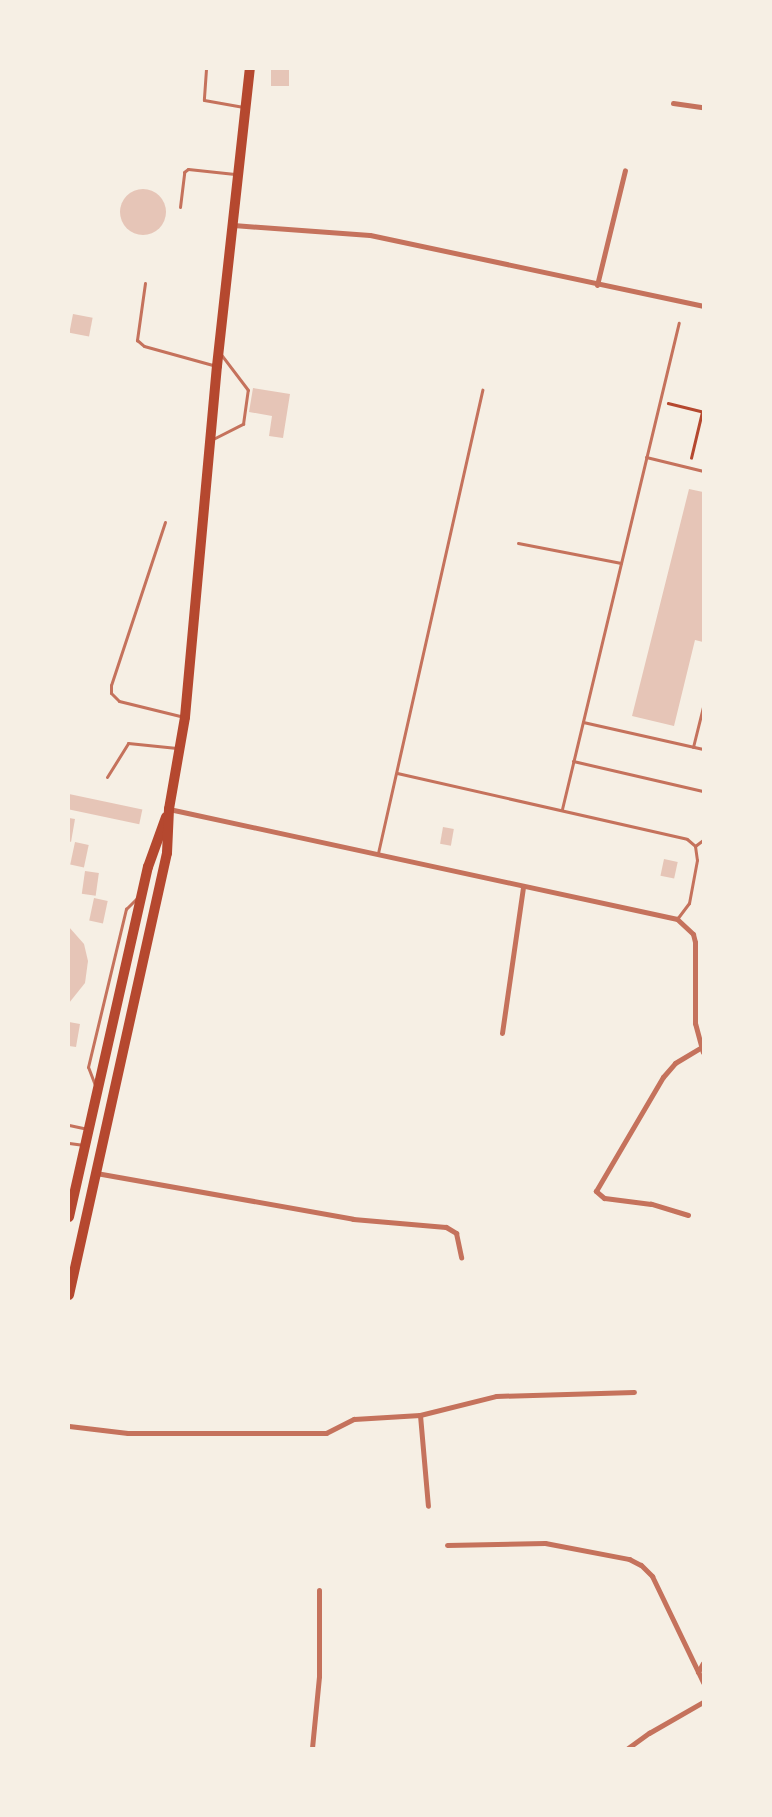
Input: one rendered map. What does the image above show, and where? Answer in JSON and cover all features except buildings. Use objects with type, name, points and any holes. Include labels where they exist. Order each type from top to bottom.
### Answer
[{"type":"main road","points":[[69,1296],[164,870],[169,809],[185,717],[217,366],[250,69]]},
{"type":"main road","points":[[69,1217],[142,894],[154,849],[169,809]]},
{"type":"street","points":[[673,104],[703,107]]},
{"type":"street","points":[[597,284],[624,170]]},
{"type":"street","points":[[233,226],[370,235],[703,306]]},
{"type":"street","points":[[169,809],[677,919],[693,934],[695,942],[695,1023],[702,1050],[675,1063],[663,1077],[596,1191],[604,1198],[651,1204],[688,1215]]},
{"type":"street","points":[[502,1033],[523,887]]},
{"type":"street","points":[[96,1173],[353,1219],[446,1227],[456,1233],[461,1257]]},
{"type":"street","points":[[69,1426],[128,1433],[326,1434],[354,1419],[420,1415],[496,1396],[634,1392]]},
{"type":"street","points":[[420,1415],[428,1506]]},
{"type":"street","points":[[447,1545],[545,1543],[629,1559],[641,1565],[652,1576],[703,1682]]},
{"type":"street","points":[[312,1748],[319,1676],[319,1590]]},
{"type":"street","points":[[698,1672],[703,1663]]},
{"type":"street","points":[[628,1748],[648,1733],[703,1702]]},
{"type":"lane","points":[[206,69],[204,100],[246,107]]},
{"type":"lane","points":[[180,207],[184,172],[188,169],[238,174]]},
{"type":"lane","points":[[145,283],[138,340],[144,346],[217,366]]},
{"type":"lane","points":[[562,809],[679,323]]},
{"type":"lane","points":[[210,440],[243,424],[248,390],[219,350]]},
{"type":"lane","points":[[378,853],[482,390]]},
{"type":"lane","points":[[646,457],[703,471]]},
{"type":"lane","points":[[165,522],[111,685],[111,693],[119,702],[185,717]]},
{"type":"lane","points":[[518,543],[621,563]]},
{"type":"lane","points":[[693,746],[703,707]]},
{"type":"lane","points":[[583,722],[703,749]]},
{"type":"lane","points":[[107,777],[128,743],[180,748]]},
{"type":"lane","points":[[573,761],[703,791]]},
{"type":"lane","points":[[397,773],[677,835],[695,846],[698,860],[689,903],[677,919]]},
{"type":"lane","points":[[695,846],[703,840]]},
{"type":"lane","points":[[69,1125],[89,1129]]},
{"type":"lane","points":[[69,1143],[85,1145]]},
{"type":"path","points":[[668,403],[703,412],[691,458]]}]
